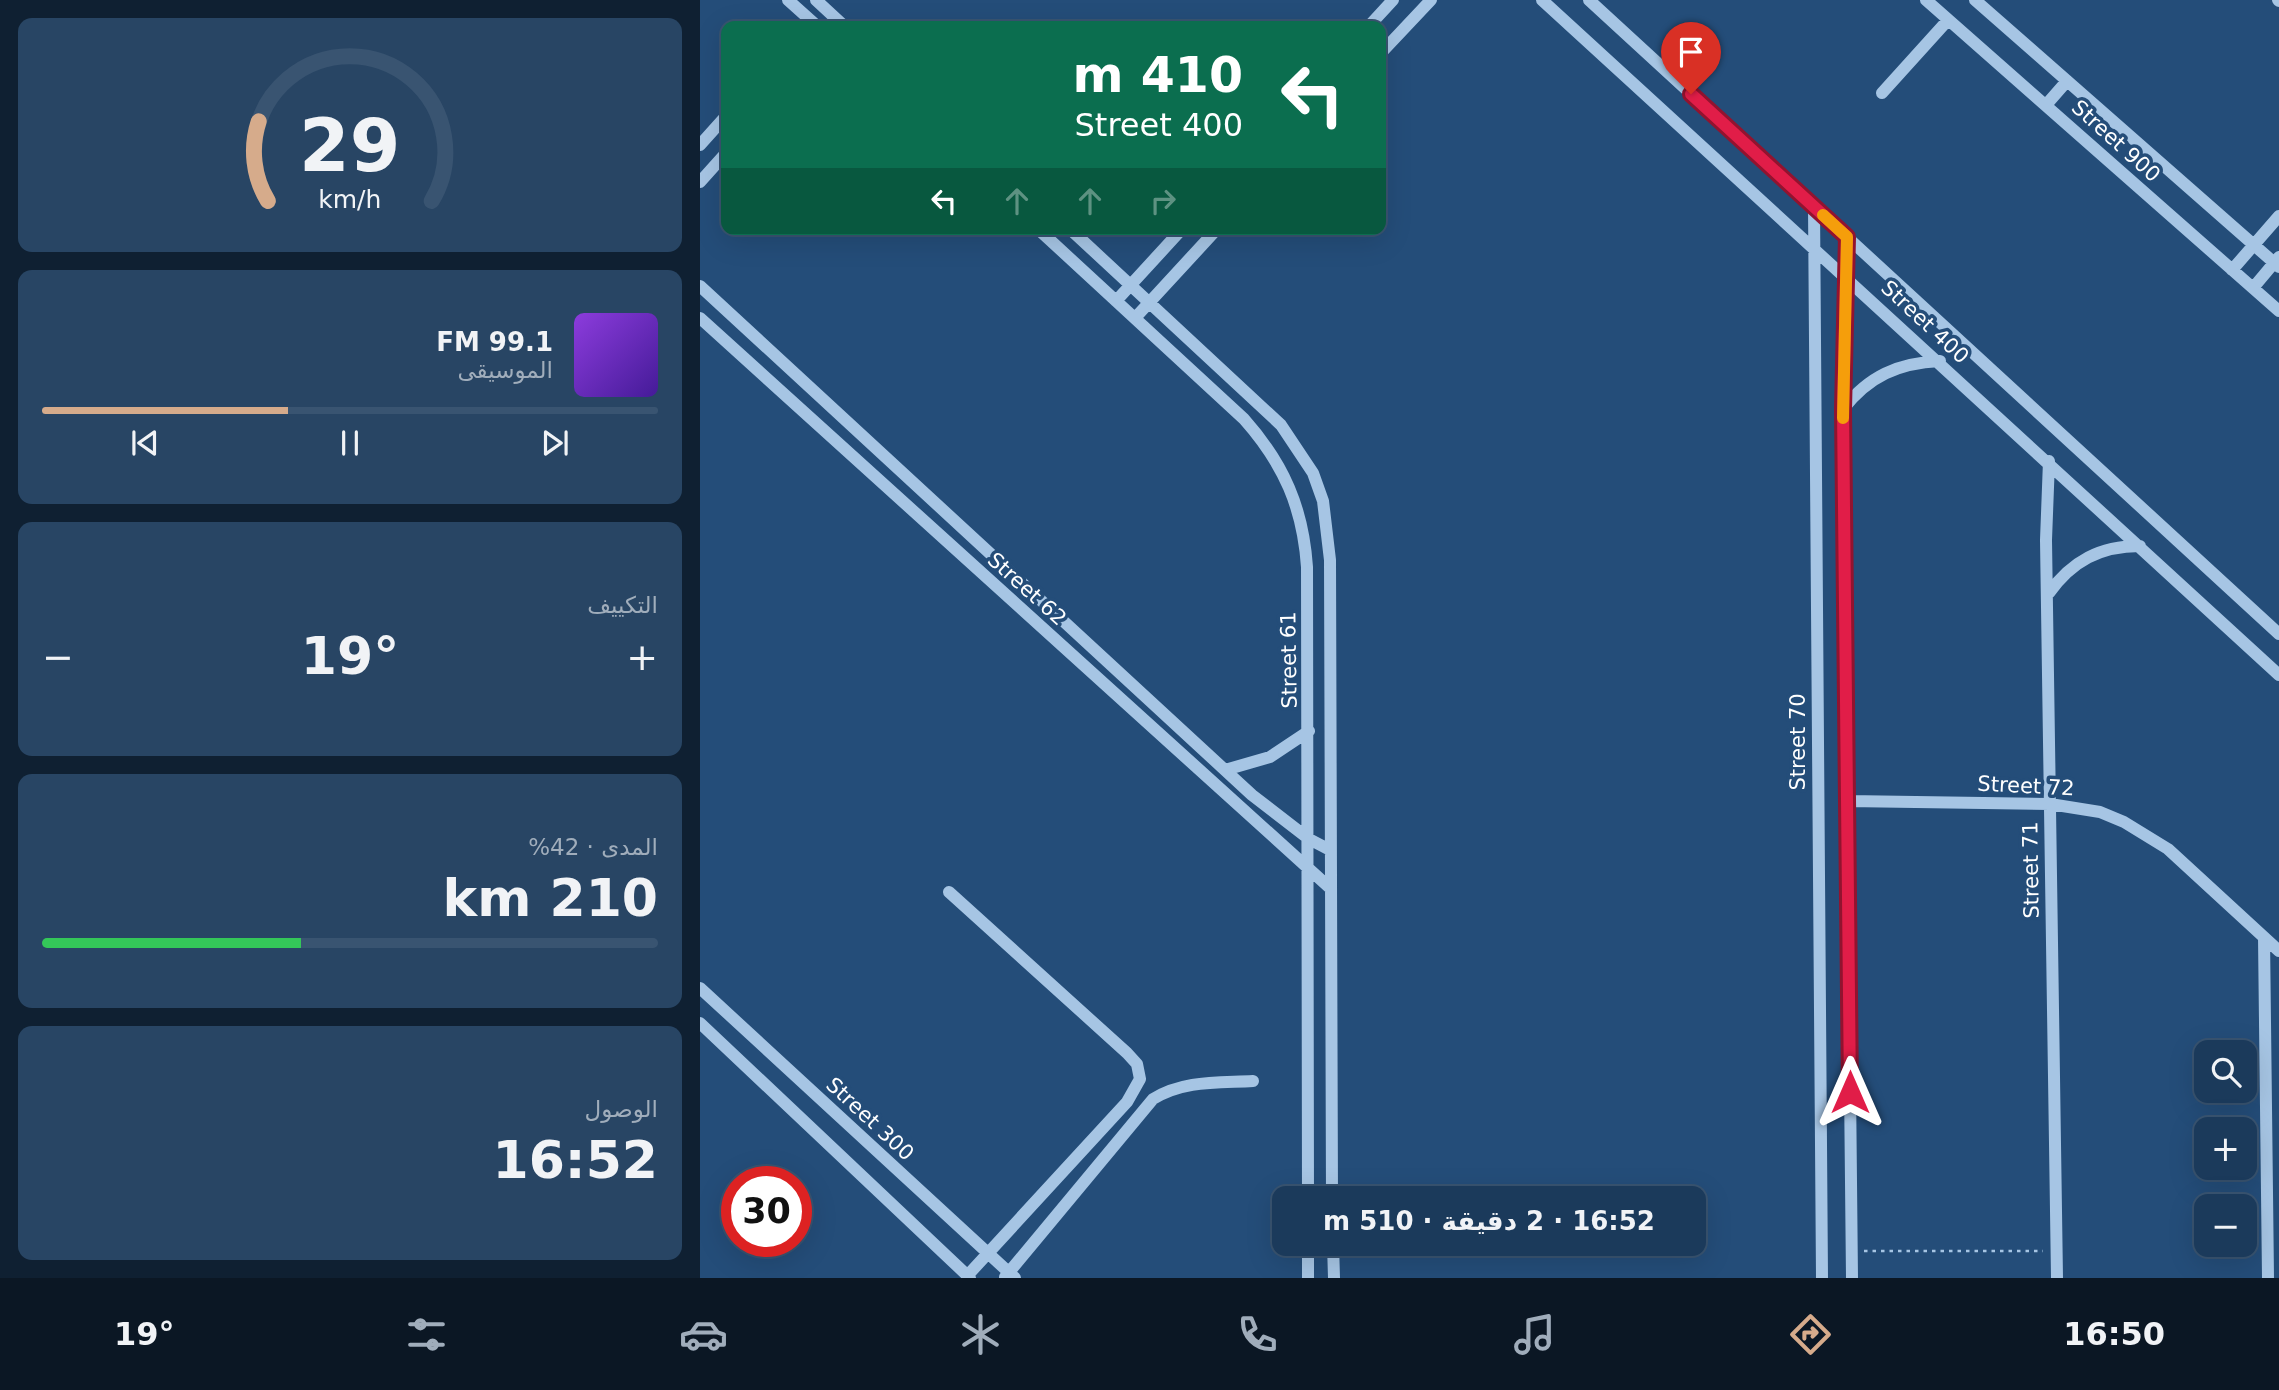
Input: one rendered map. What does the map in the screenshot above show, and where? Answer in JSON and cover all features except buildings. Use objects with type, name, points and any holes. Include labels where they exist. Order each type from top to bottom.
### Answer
[{"type":"street","points":[[788,0],[809,21]]},
{"type":"street","points":[[1374,21],[1393,0]]},
{"type":"street","points":[[1386,48],[1430,0]]},
{"type":"street","name":"Street 400","points":[[1542,0],[1813,249],[1845,274],[1940,361],[2279,675]]},
{"type":"street","name":"Street 400","points":[[1589,0],[2279,634]]},
{"type":"street","name":"Street 900","points":[[1926,0],[2279,312]]},
{"type":"street","name":"Street 900","points":[[1979,1],[2254,245],[2278,262]]},
{"type":"street","points":[[815,21],[821,4],[838,21]]},
{"type":"street","points":[[1881,93],[1948,20]]},
{"type":"street","points":[[2046,105],[2067,81]]},
{"type":"street","points":[[700,145],[721,122]]},
{"type":"street","points":[[700,182],[721,159]]},
{"type":"street","name":"Street 70","points":[[1814,206],[1822,1278]]},
{"type":"street","points":[[2232,270],[2279,216]]},
{"type":"street","name":"Street 61","points":[[1045,235],[1244,419],[1266,444],[1284,472],[1297,502],[1305,534],[1307,601],[1308,1186]]},
{"type":"street","name":"Street 61","points":[[1077,235],[1151,301],[1281,425],[1298,448],[1323,501],[1329,530],[1330,600],[1332,1186]]},
{"type":"street","points":[[1116,300],[1176,235]]},
{"type":"street","points":[[1135,318],[1212,235]]},
{"type":"street","points":[[1847,237],[1843,409],[1852,1278]]},
{"type":"street","points":[[2253,288],[2278,262]]},
{"type":"street","name":"Street 62","points":[[700,286],[1252,795],[1309,839],[1330,850]]},
{"type":"street","name":"Street 62","points":[[700,318],[1330,888]]},
{"type":"street","points":[[1843,409],[1857,392],[1884,373],[1915,363],[1940,361]]},
{"type":"street","name":"Street 71","points":[[2049,461],[2046,540],[2049,593],[2057,1278]]},
{"type":"street","points":[[2049,593],[2059,579],[2088,556],[2105,549],[2140,546]]},
{"type":"street","points":[[1307,601],[1330,600]]},
{"type":"street","points":[[1307,622],[1330,622]]},
{"type":"street","points":[[1226,770],[1270,757],[1309,731]]},
{"type":"street","name":"Street 72","points":[[1848,801],[2050,804],[2100,812],[2147,834],[2168,849],[2279,951]]},
{"type":"street","points":[[700,1023],[968,1277],[1127,1102],[1140,1079],[1137,1064],[1127,1053],[949,892]]},
{"type":"street","points":[[2263,937],[2269,1278]]},
{"type":"street","name":"Street 300","points":[[700,988],[1010,1276]]},
{"type":"street","points":[[1010,1276],[1153,1099],[1169,1089],[1188,1084],[1253,1081]]},
{"type":"street","points":[[1308,1256],[1308,1278]]},
{"type":"street","points":[[1333,1256],[1334,1278]]},
{"type":"path","points":[[1852,1251],[2057,1251]]},
{"type":"slow traffic","points":[[1823,215],[1847,237],[1843,418]]},
{"type":"route","points":[[1691,94],[1847,237],[1843,409],[1850,1092]]}]
